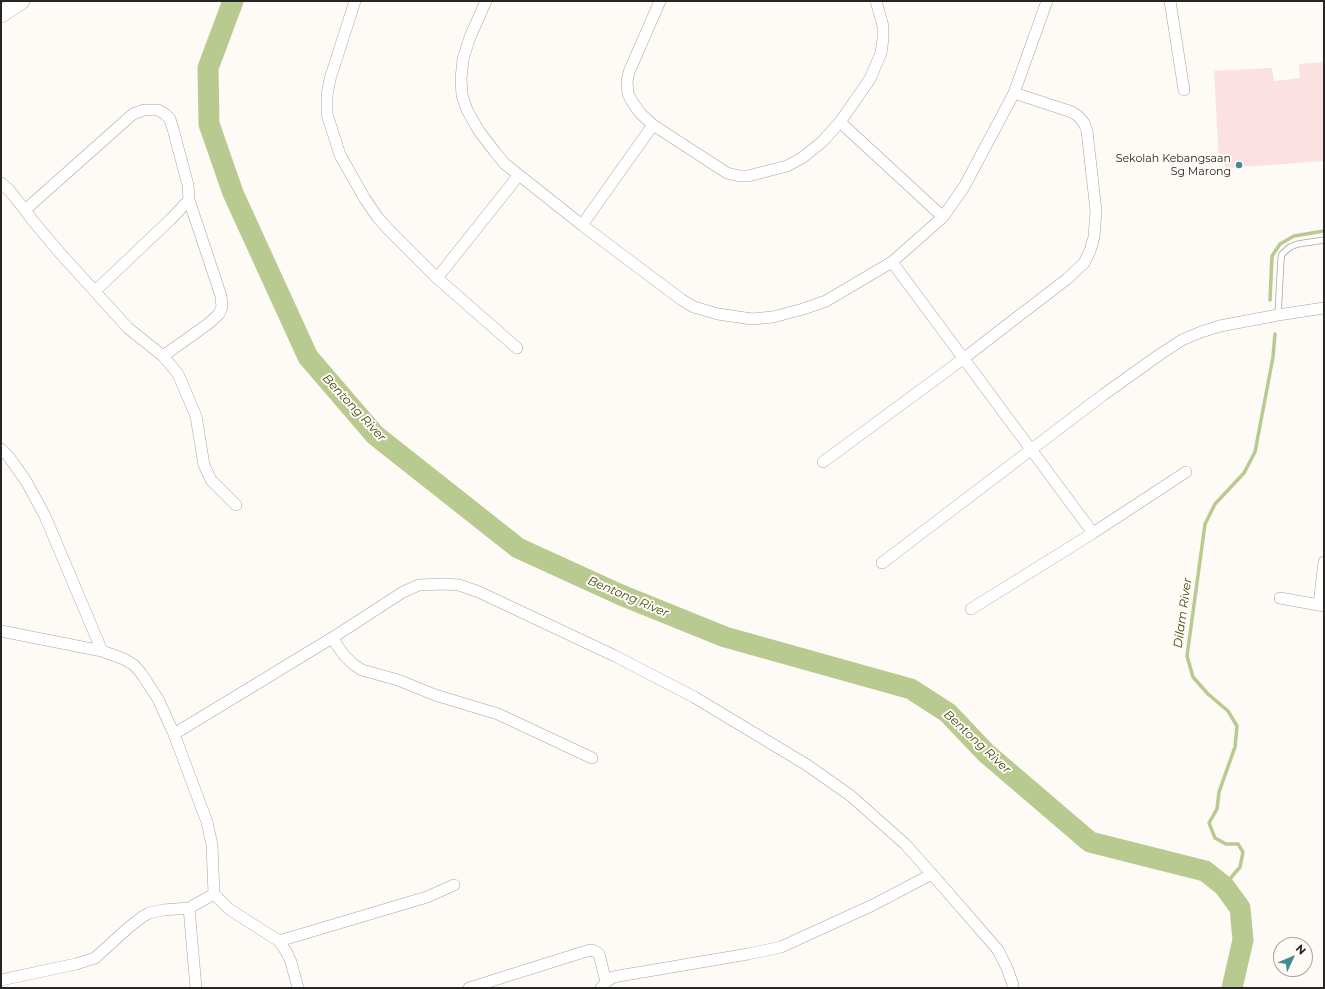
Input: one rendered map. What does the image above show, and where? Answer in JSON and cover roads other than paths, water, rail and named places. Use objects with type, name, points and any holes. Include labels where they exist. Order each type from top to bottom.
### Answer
[{"type":"main road","points":[[1,14],[21,1]]},
{"type":"street","points":[[355,1],[330,79],[328,90],[327,114],[340,155],[365,199],[378,218],[437,278],[517,348]]},
{"type":"street","points":[[486,1],[470,37],[463,59],[461,79],[462,95],[467,110],[479,131],[505,164],[582,225],[682,300],[694,307],[718,314],[752,319],[781,315],[826,301],[892,262],[943,217],[964,187],[1014,93],[1047,1]]},
{"type":"street","points":[[660,1],[629,72],[627,82],[628,94],[632,103],[653,125],[727,173],[740,176],[748,176],[786,166],[802,158],[822,142],[840,122],[870,78],[881,53],[883,26],[876,1]]},
{"type":"street","points":[[1170,1],[1184,90]]},
{"type":"street","points":[[823,462],[963,360],[1076,271],[1084,263],[1090,251],[1094,237],[1096,211],[1087,131],[1084,123],[1072,112],[1014,93]]},
{"type":"street","points":[[25,210],[133,114],[144,110],[158,110],[165,114],[170,120],[173,129],[188,185],[189,200],[221,296],[222,307],[219,314],[208,324],[164,356]]},
{"type":"street","points":[[840,122],[943,217]]},
{"type":"street","points":[[582,225],[653,125]]},
{"type":"street","points":[[437,278],[518,175]]},
{"type":"street","points":[[1,183],[9,190],[60,253],[128,328],[164,356],[178,374],[196,416],[204,465],[211,480],[236,505]]},
{"type":"street","points":[[95,291],[189,200]]},
{"type":"street","points":[[892,262],[1092,533]]},
{"type":"street","points":[[882,563],[1103,395],[1182,340],[1200,332],[1220,326],[1324,308]]},
{"type":"street","points":[[1,449],[9,457],[26,481],[45,516],[102,651]]},
{"type":"street","points":[[971,608],[1092,533],[1186,472]]},
{"type":"street","points":[[1280,598],[1322,605],[1324,562]]},
{"type":"street","points":[[174,734],[332,638],[403,592],[419,585],[444,584],[459,586],[479,592],[615,656],[694,697],[807,765],[851,796],[905,844],[998,950],[1007,968],[1013,988]]},
{"type":"street","points":[[1,631],[102,651],[124,659],[134,665],[158,699],[174,734],[210,834],[212,845],[214,894],[229,909],[279,941],[289,958],[298,988]]},
{"type":"street","points":[[332,638],[344,655],[362,670],[398,680],[435,695],[498,714],[592,758]]},
{"type":"street","points":[[469,988],[590,950],[599,954],[604,985],[614,977],[781,947],[872,905],[932,874]]},
{"type":"street","points":[[279,941],[427,897],[454,885]]},
{"type":"street","points":[[1,980],[76,964],[95,958],[133,924],[150,913],[162,910],[190,908],[214,894]]},
{"type":"street","points":[[190,908],[196,988]]},
{"type":"lane","points":[[1278,315],[1280,259],[1282,254],[1290,247],[1298,244],[1324,240]]},
{"type":"waterway","name":"Bentong River","points":[[233,1],[208,68],[209,124],[233,193],[308,357],[375,435],[518,548],[621,595],[725,637],[911,689],[948,713],[986,753],[1090,842],[1205,871],[1224,886],[1240,908],[1243,940],[1232,988]]},
{"type":"waterway","points":[[1270,300],[1272,256],[1280,244],[1294,236],[1324,231]]},
{"type":"waterway","name":"Dilam River","points":[[1224,886],[1240,867],[1243,852],[1238,844],[1226,844],[1215,838],[1209,823],[1217,809],[1219,792],[1235,747],[1237,726],[1228,711],[1208,694],[1193,677],[1187,656],[1205,524],[1215,504],[1244,473],[1255,452],[1273,357],[1275,334]]},
{"type":"place","name":"Sekolah Kebangsaan Sg Marong","points":[[1239,165]]}]
